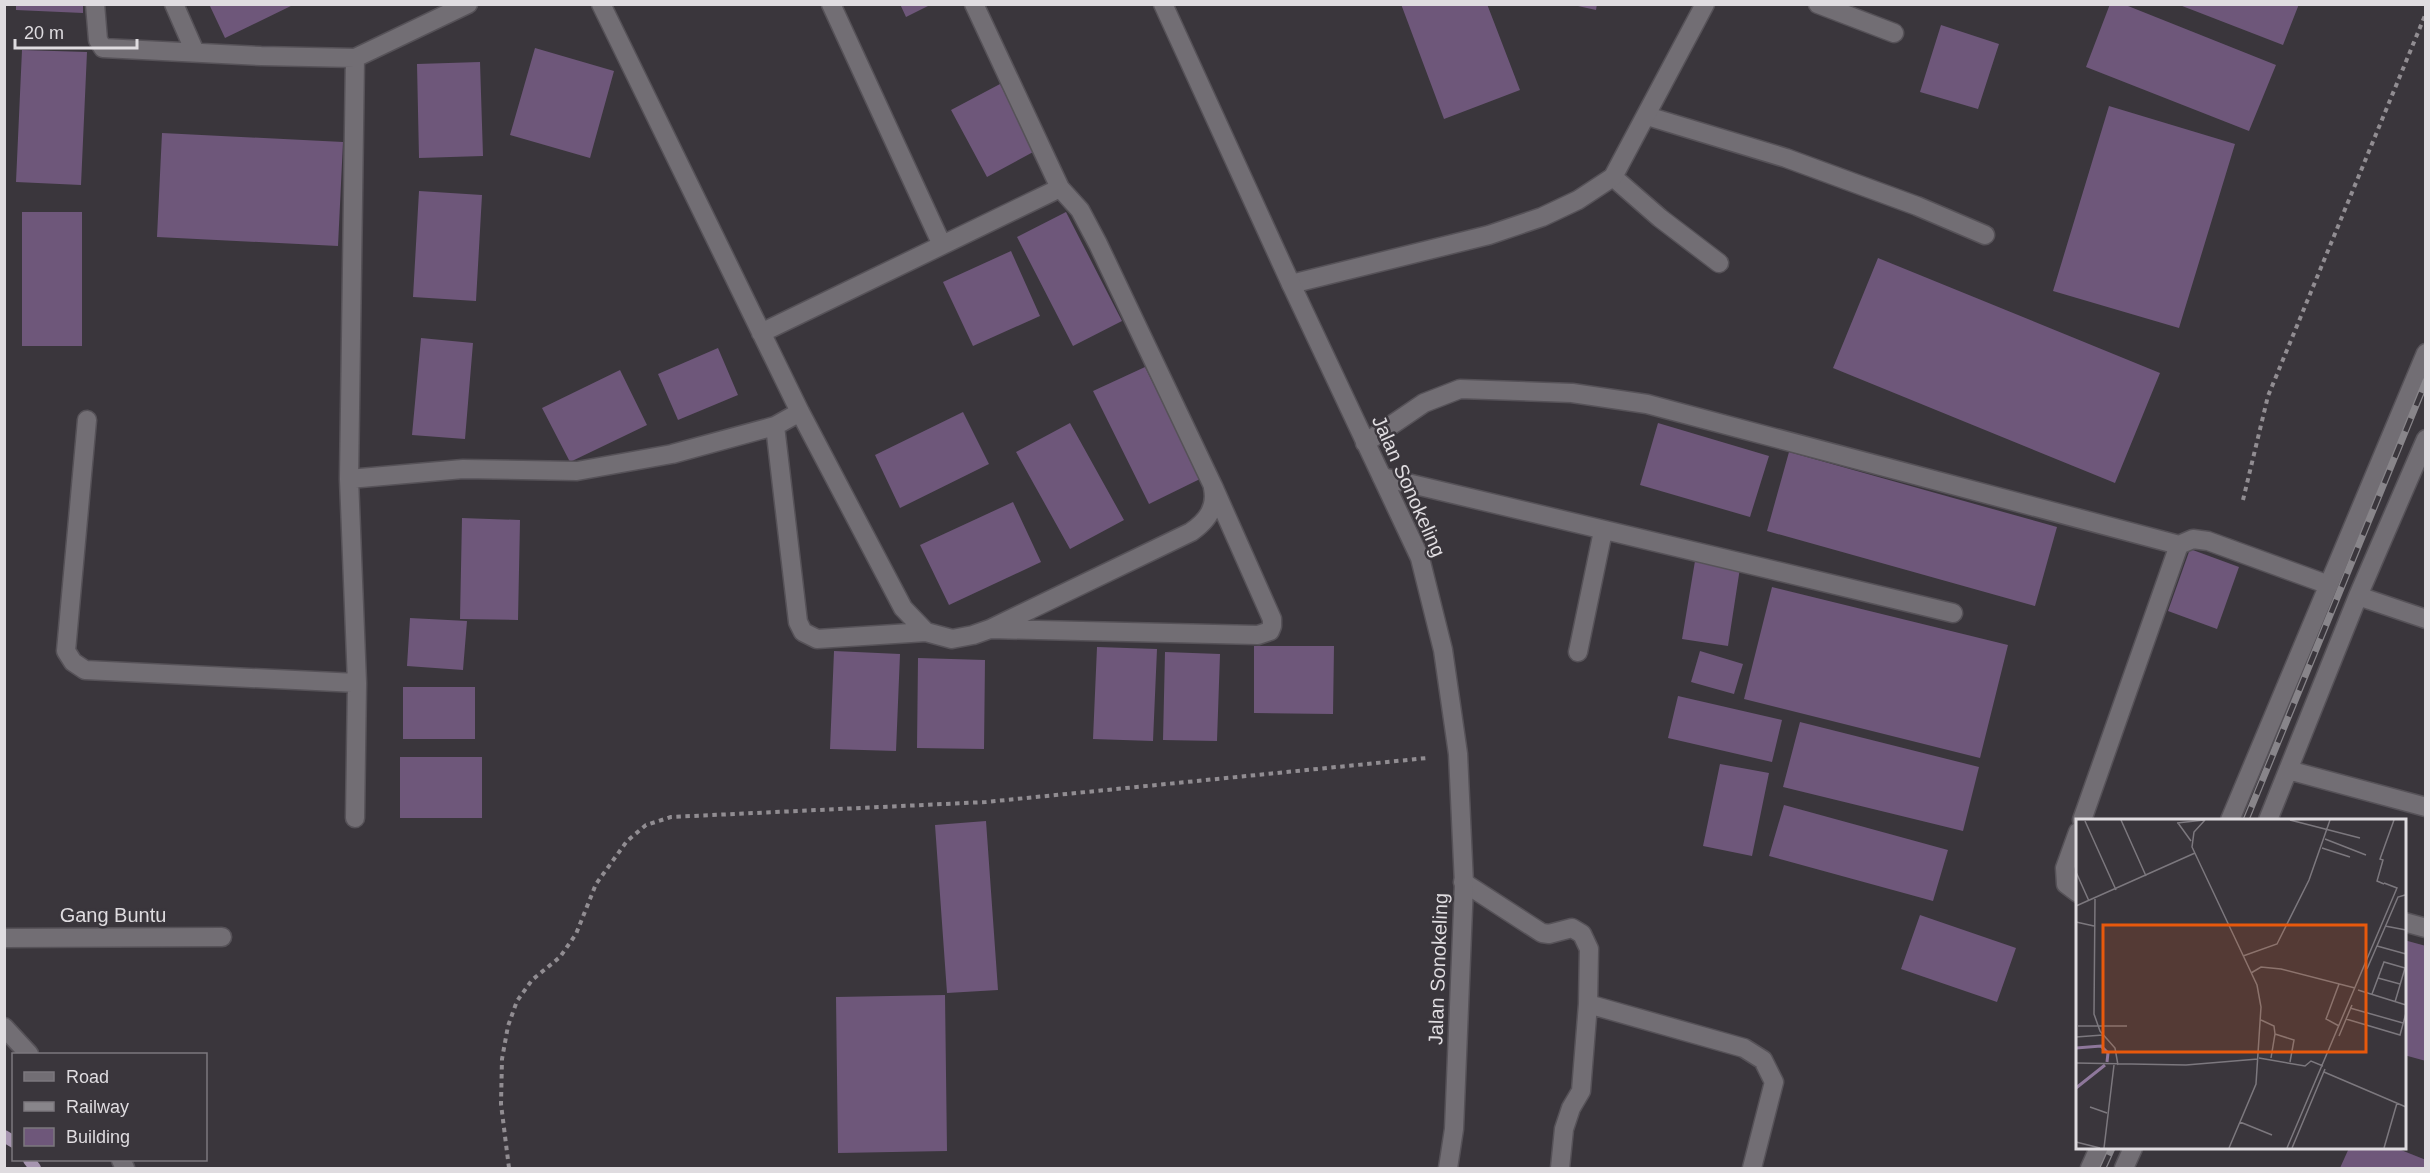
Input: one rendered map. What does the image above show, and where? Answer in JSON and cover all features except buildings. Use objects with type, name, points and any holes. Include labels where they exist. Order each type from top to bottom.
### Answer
[{"type":"street","points":[[95,4],[98,40],[103,48],[355,58],[468,4]]},
{"type":"street","points":[[174,4],[195,52]]},
{"type":"street","points":[[601,4],[800,412],[903,608],[926,632]]},
{"type":"street","points":[[831,4],[942,245]]},
{"type":"street","points":[[974,4],[1060,188],[1080,210],[1090,227],[1272,619],[1270,631],[1258,635],[990,629]]},
{"type":"street","name":"Jalan Sonokeling","points":[[1163,4],[1420,558],[1443,650],[1458,754],[1463,882],[1462,963],[1454,1129],[1448,1168]]},
{"type":"street","points":[[1291,284],[1500,231],[1542,217],[1578,200],[1613,177],[1705,4]]},
{"type":"street","points":[[1818,4],[1894,33]]},
{"type":"street","points":[[355,58],[349,479],[357,682],[355,818]]},
{"type":"street","points":[[1647,116],[1786,158],[1985,235]]},
{"type":"street","points":[[1613,177],[1660,218],[1719,263]]},
{"type":"street","points":[[761,333],[1060,188]]},
{"type":"street","points":[[2230,819],[2426,353]]},
{"type":"street","points":[[1365,443],[1424,403],[1460,389],[1572,393],[1647,404],[2179,545],[2193,539],[2208,541],[2329,585]]},
{"type":"street","points":[[349,479],[463,469],[577,471],[672,454],[775,426],[800,412]]},
{"type":"street","points":[[87,420],[66,651],[73,662],[86,670],[357,682]]},
{"type":"street","points":[[775,426],[798,622],[803,632],[817,639],[926,632],[952,639],[990,629],[1191,532],[1206,522],[1215,496],[1212,486]]},
{"type":"street","points":[[2268,819],[2358,596],[2426,439]]},
{"type":"street","points":[[1382,477],[1953,613]]},
{"type":"street","points":[[1578,652],[1603,531]]},
{"type":"street","points":[[2082,819],[2179,545]]},
{"type":"street","points":[[2358,596],[2426,619]]},
{"type":"street","points":[[2288,770],[2426,807]]},
{"type":"street","points":[[2076,838],[2065,868],[2066,884],[2076,892]]},
{"type":"street","points":[[1463,882],[1542,933],[1549,934],[1572,928],[1582,934],[1589,949],[1588,1004],[1581,1091],[1571,1108],[1564,1129],[1560,1168]]},
{"type":"street","points":[[2406,923],[2426,928]]},
{"type":"street","name":"Gang Buntu","points":[[4,938],[222,936]]},
{"type":"street","points":[[1588,1004],[1744,1048],[1763,1060],[1774,1082],[1752,1168]]},
{"type":"street","points":[[4,1027],[28,1053]]},
{"type":"street","points":[[2090,1168],[2098,1149]]},
{"type":"street","points":[[2124,1168],[2133,1149]]},
{"type":"path","points":[[2243,500],[2268,396],[2426,13]]},
{"type":"path","points":[[509,1168],[501,1104],[502,1059],[508,1026],[517,1001],[532,980],[560,957],[576,934],[596,885],[627,841],[646,825],[671,817],[986,802],[1458,754]]},
{"type":"waterway","points":[[4,1136],[12,1141]]},
{"type":"waterway","points":[[30,1161],[35,1168]]},
{"type":"railway","points":[[2246,819],[2426,381]]},
{"type":"railway","points":[[2103,1168],[2112,1149]]}]
